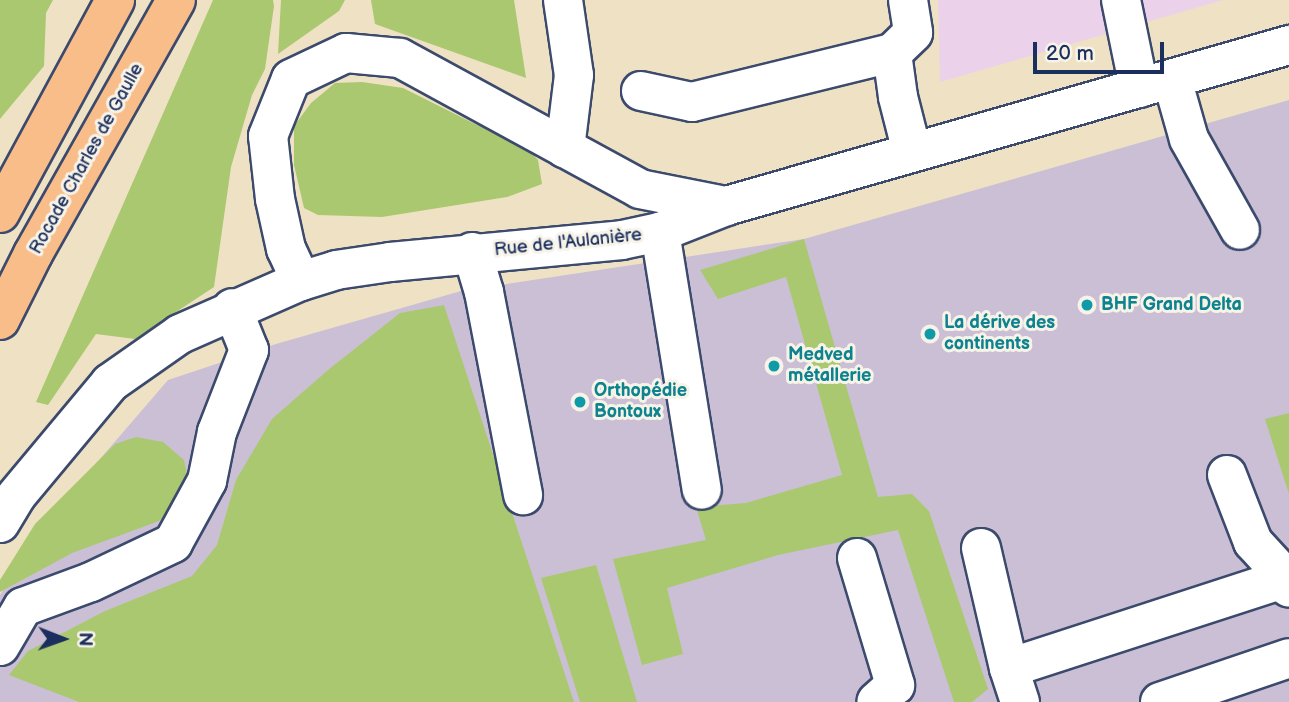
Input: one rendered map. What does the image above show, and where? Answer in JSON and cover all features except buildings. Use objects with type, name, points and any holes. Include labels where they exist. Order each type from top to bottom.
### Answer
[{"type":"main road","points":[[0,213],[115,0]]},
{"type":"main road","name":"Rocade Charles de Gaulle","points":[[0,320],[33,254],[176,0]]},
{"type":"main road","points":[[0,171],[62,94]]},
{"type":"street","points":[[563,0],[574,75],[565,148]]},
{"type":"street","points":[[641,91],[692,102],[892,53],[914,33],[908,0]]},
{"type":"street","points":[[1121,0],[1155,83],[1240,230]]},
{"type":"street","name":"Rue de l'Aulanière","points":[[0,523],[16,496],[110,383],[180,334],[232,308],[301,281],[336,270],[472,252],[622,240],[660,232],[726,206],[1289,45]]},
{"type":"street","points":[[301,281],[285,249],[275,199],[268,136],[291,79],[346,53],[400,58],[640,189],[726,206]]},
{"type":"street","points":[[892,53],[898,97],[912,152]]},
{"type":"street","points":[[660,232],[702,490]]},
{"type":"street","points":[[472,252],[484,292],[523,495]]},
{"type":"street","points":[[0,646],[23,607],[91,582],[173,543],[208,481],[217,432],[249,350],[232,308]]},
{"type":"street","points":[[981,548],[1015,685],[1287,583],[1253,542],[1227,475]]},
{"type":"street","points":[[857,558],[895,685],[876,702]]},
{"type":"street","points":[[1160,702],[1289,658]]},
{"type":"shaded area","points":[[938,0],[1223,0],[940,82]]},
{"type":"shaded area","points":[[1289,100],[1289,702],[0,702],[0,595],[45,523],[168,380],[276,344],[461,291],[804,239]]},
{"type":"green space","points":[[0,0],[53,0],[46,13],[44,66],[0,119]]},
{"type":"green space","points":[[213,0],[273,0],[274,6],[265,69],[252,95],[231,167],[214,287],[135,339],[96,334],[48,405],[36,402]]},
{"type":"green space","points":[[281,0],[345,0],[339,11],[278,54]]},
{"type":"green space","points":[[371,0],[514,0],[526,78],[375,24]]},
{"type":"green space","points":[[362,82],[403,88],[477,125],[518,138],[538,160],[542,184],[507,197],[382,217],[318,215],[304,208],[294,165],[294,126],[311,103],[335,83]]},
{"type":"green space","points":[[804,239],[878,497],[912,494],[929,511],[988,689],[972,702],[954,702],[898,530],[778,555],[667,588],[683,654],[642,665],[613,559],[706,540],[696,507],[746,503],[842,475],[786,277],[718,299],[700,270]]},
{"type":"green space","points":[[444,305],[574,702],[79,702],[9,675],[28,651],[105,611],[192,576],[217,545],[236,480],[272,419],[400,313]]},
{"type":"green space","points":[[1289,413],[1289,494],[1265,419]]},
{"type":"green space","points":[[136,437],[163,442],[184,460],[189,484],[176,506],[159,521],[72,553],[0,592],[0,580],[35,524],[115,444]]},
{"type":"green space","points":[[596,565],[637,702],[580,702],[541,578]]},
{"type":"place","name":"BHF Grand Delta","points":[[1087,305]]},
{"type":"place","name":"La dérive des continents","points":[[930,334]]},
{"type":"place","name":"Medved métallerie","points":[[774,366]]},
{"type":"place","name":"Orthopédie Bontoux","points":[[580,402]]}]
